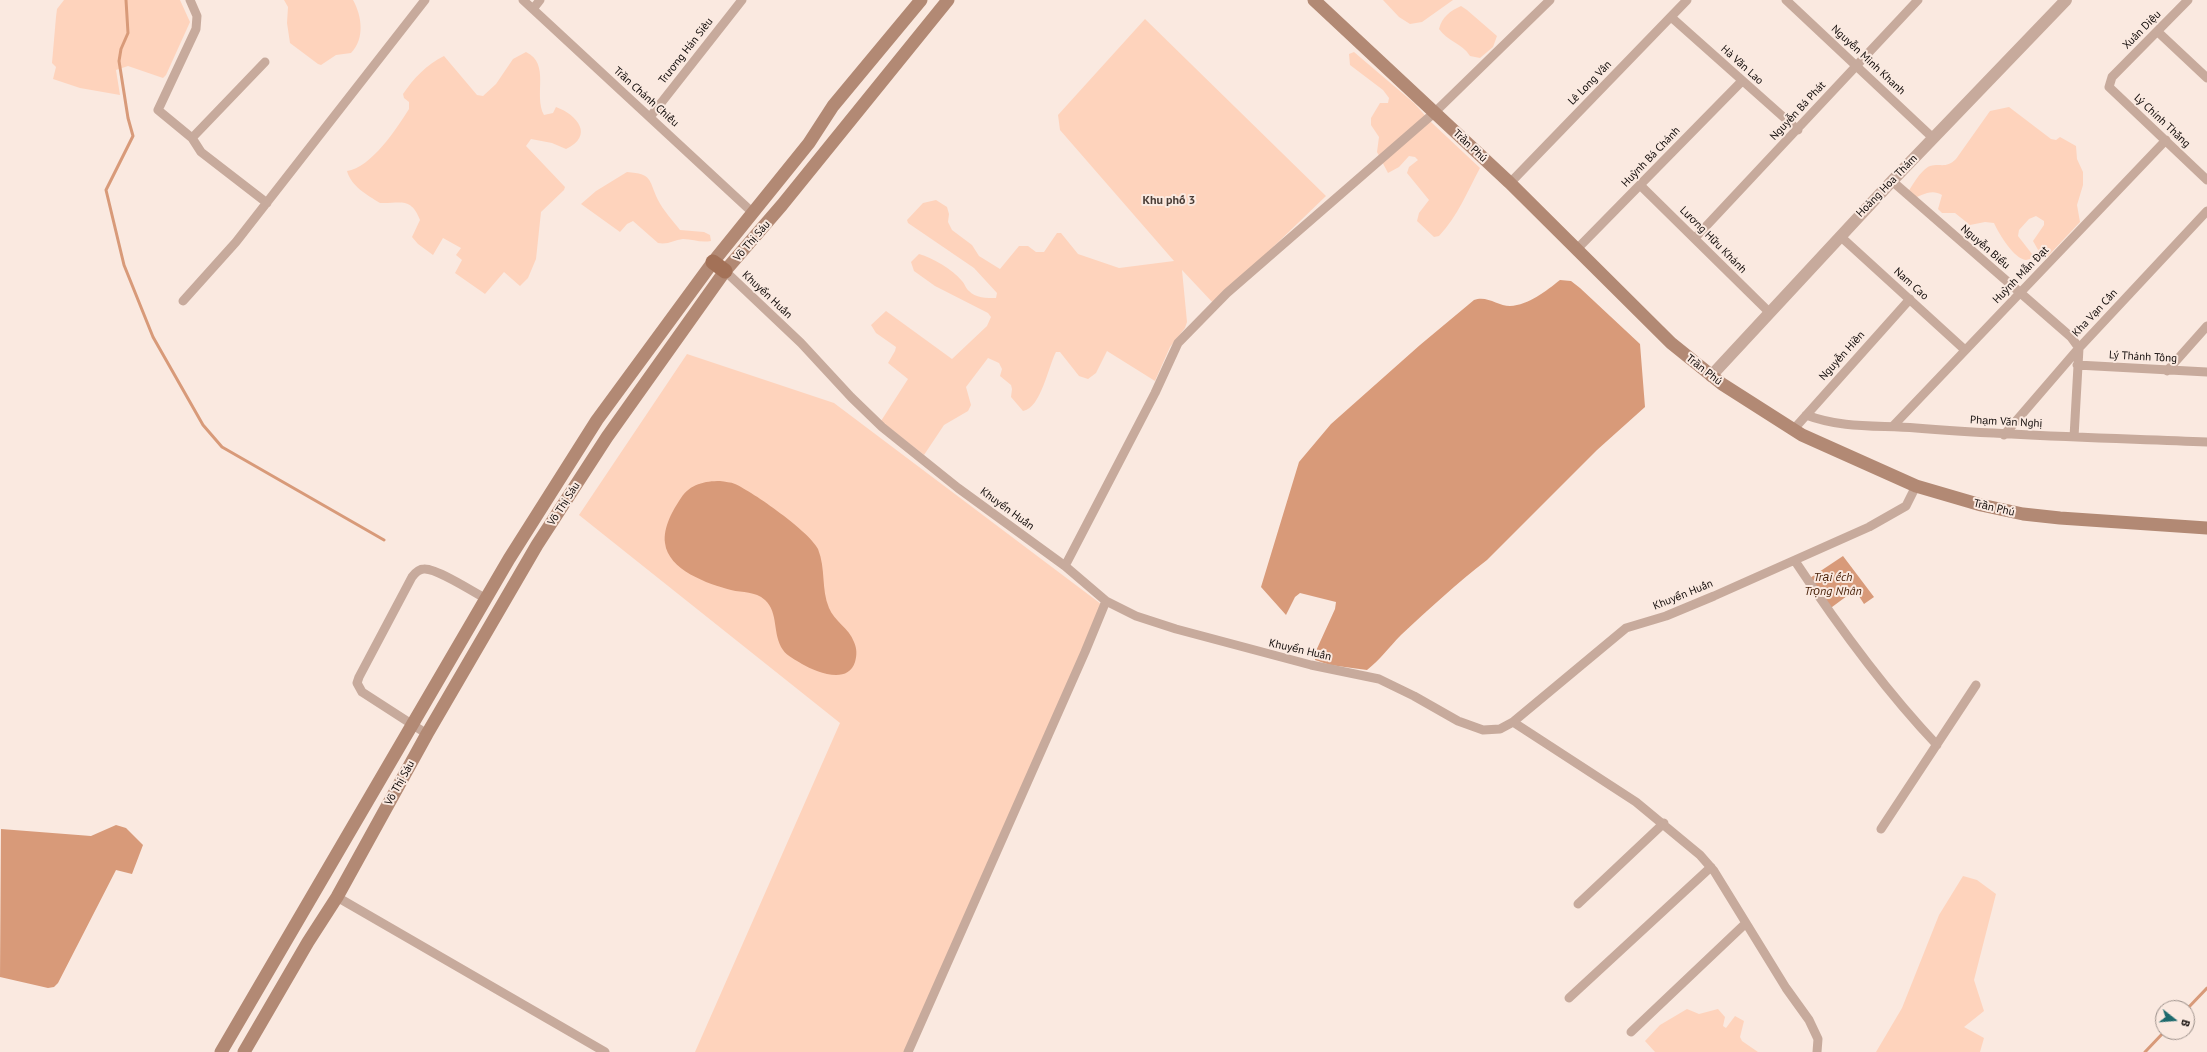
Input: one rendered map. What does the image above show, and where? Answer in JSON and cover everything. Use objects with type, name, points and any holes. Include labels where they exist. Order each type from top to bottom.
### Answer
[{"type":"main road","name":"Võ Thị Sáu","points":[[221,1052],[544,501],[597,420],[713,262],[809,143],[833,106],[921,0]]},
{"type":"main road","name":"Võ Thị Sáu","points":[[244,1052],[308,942],[337,897],[427,734],[537,545],[607,437],[725,271],[782,205],[948,0]]},
{"type":"main road","name":"Trần Phú","points":[[1314,0],[1510,183],[1671,343],[1711,376],[1793,430],[1840,453],[1916,486],[1940,494],[2023,514],[2113,523],[2207,528]]},
{"type":"main road","points":[[713,262],[725,271]]},
{"type":"street","points":[[190,0],[196,16],[196,29],[158,110],[192,138],[201,152],[267,203]]},
{"type":"street","points":[[183,301],[236,242],[425,0]]},
{"type":"street","name":"Trần Chánh Chiếu","points":[[523,0],[752,212]]},
{"type":"street","points":[[532,9],[540,0]]},
{"type":"street","name":"Trương Hán Siêu","points":[[650,117],[742,0]]},
{"type":"street","points":[[1065,566],[1155,393],[1178,343],[1227,293],[1434,113],[1550,0]]},
{"type":"street","name":"Lê Long Vân","points":[[1510,183],[1687,0]]},
{"type":"street","name":"Nguyễn Minh Khanh","points":[[1786,0],[1857,65],[1933,138]]},
{"type":"street","name":"Nguyễn Bá Phát","points":[[1695,238],[1798,130],[1918,0]]},
{"type":"street","name":"Hoàng Hoa Thám","points":[[1711,376],[1840,236],[2066,0]]},
{"type":"street","name":"Xuân Diệu","points":[[2112,77],[2188,0]]},
{"type":"street","name":"Hà Văn Lao","points":[[1671,17],[1798,130]]},
{"type":"street","points":[[2158,32],[2207,78]]},
{"type":"street","points":[[192,138],[265,62]]},
{"type":"street","name":"Lý Chính Thắng","points":[[2112,77],[2109,87],[2113,92],[2207,180]]},
{"type":"street","name":"Huỳnh Bá Chánh","points":[[1576,250],[1742,81]]},
{"type":"street","name":"Huỳnh Mẫn Đạt","points":[[1893,426],[2166,140]]},
{"type":"street","name":"Nguyễn Biểu","points":[[1892,181],[2071,337],[2079,348]]},
{"type":"street","name":"Lương Hữu Khánh","points":[[1640,185],[1769,312]]},
{"type":"street","name":"Kha Vạn Cân","points":[[2004,435],[2079,348],[2207,211]]},
{"type":"street","name":"Nam Cao","points":[[1840,236],[1965,350]]},
{"type":"street","name":"Khuyển Huấn","points":[[725,271],[801,343],[850,397],[882,427],[958,488],[1065,566],[1106,601],[1136,616],[1176,629],[1311,665],[1379,679],[1414,696],[1458,721],[1483,730],[1500,729],[1512,722],[1626,628],[1666,616],[1795,562],[1869,527],[1902,508],[1909,502],[1916,486]]},
{"type":"street","name":"Nguyễn Hiền","points":[[1793,430],[1910,299]]},
{"type":"street","points":[[2167,371],[2207,326]]},
{"type":"street","points":[[2074,437],[2079,348]]},
{"type":"street","name":"Lý Thánh Tông","points":[[2077,365],[2207,372]]},
{"type":"street","name":"Phạm Văn Nghị","points":[[1806,415],[1822,421],[1853,426],[1893,426],[2004,435],[2207,442]]},
{"type":"street","points":[[1795,562],[1821,601],[1904,710],[1937,745]]},
{"type":"street","points":[[427,734],[362,692],[357,683],[412,577],[418,571],[426,569],[486,599]]},
{"type":"street","points":[[908,1052],[1082,659],[1106,601]]},
{"type":"street","points":[[1881,829],[1976,685]]},
{"type":"street","points":[[1512,722],[1524,731],[1588,768],[1664,823],[1700,855],[1711,867],[1815,1030],[1818,1039],[1817,1052]]},
{"type":"street","points":[[1578,904],[1664,823]]},
{"type":"street","points":[[1569,998],[1711,867]]},
{"type":"street","points":[[337,897],[605,1052]]},
{"type":"street","points":[[1631,1032],[1746,923]]},
{"type":"shaded area","points":[[64,0],[180,0],[190,22],[166,75],[163,78],[128,66],[116,70],[120,95],[80,88],[53,79],[56,67],[52,63],[57,9]]},
{"type":"shaded area","points":[[284,0],[353,0],[361,27],[358,41],[351,53],[336,55],[321,65],[290,43],[287,23],[288,7]]},
{"type":"shaded area","points":[[1383,0],[1453,0],[1422,22],[1410,24],[1399,17]]},
{"type":"shaded area","points":[[1461,6],[1497,36],[1493,47],[1480,58],[1470,56],[1463,48],[1442,33],[1439,29],[1442,21],[1447,15]]},
{"type":"shaded area","points":[[1145,19],[1326,196],[1214,304],[1182,270],[1187,322],[1185,328],[1170,347],[1155,381],[1107,351],[1096,373],[1088,379],[1079,376],[1060,352],[1056,352],[1035,403],[1023,411],[1011,397],[1011,385],[1000,376],[1002,369],[999,363],[988,358],[966,387],[971,405],[968,411],[944,425],[924,455],[881,421],[908,379],[888,363],[896,347],[876,333],[871,325],[886,311],[952,359],[987,326],[991,317],[988,313],[935,286],[914,271],[911,262],[919,254],[948,268],[974,295],[996,298],[997,293],[974,268],[908,223],[907,220],[923,203],[936,200],[947,207],[949,214],[948,222],[952,230],[972,245],[979,256],[1000,269],[1019,246],[1028,246],[1036,252],[1044,252],[1057,233],[1061,233],[1078,254],[1119,268],[1174,261],[1060,130],[1058,115]]},
{"type":"shaded area","points":[[526,52],[534,57],[538,64],[540,72],[541,107],[544,115],[553,113],[556,107],[571,115],[576,120],[580,126],[581,132],[575,144],[566,149],[552,143],[531,139],[526,146],[565,187],[564,190],[541,212],[536,259],[528,278],[520,286],[504,272],[485,294],[455,273],[462,260],[456,255],[461,248],[443,238],[433,255],[418,244],[412,237],[420,220],[413,207],[399,202],[380,203],[356,186],[347,171],[365,163],[374,155],[398,126],[409,109],[409,102],[404,98],[403,94],[416,77],[432,63],[444,56],[477,95],[483,96],[496,84],[513,59]]},
{"type":"shaded area","points":[[1354,52],[1414,103],[1431,122],[1480,168],[1457,212],[1439,236],[1434,237],[1417,221],[1419,213],[1429,200],[1407,173],[1409,167],[1418,160],[1415,157],[1409,156],[1399,167],[1388,173],[1377,152],[1379,137],[1371,125],[1371,118],[1380,103],[1388,103],[1389,98],[1383,90],[1350,65],[1349,54]]},
{"type":"shaded area","points":[[2009,107],[2051,139],[2056,140],[2060,137],[2076,146],[2077,159],[2083,172],[2083,185],[2077,205],[2080,222],[2048,256],[2041,255],[2033,241],[2044,225],[2044,221],[2036,216],[2029,219],[2019,230],[2018,236],[2032,254],[2030,259],[2026,260],[2021,259],[2012,251],[1999,233],[1994,223],[1985,222],[1970,225],[1955,213],[1942,213],[1938,209],[1942,195],[1930,192],[1910,200],[1905,198],[1923,171],[1930,166],[1949,164],[1956,159],[1990,111]]},
{"type":"shaded area","points":[[627,172],[646,176],[651,182],[658,200],[665,212],[680,230],[704,232],[710,235],[711,241],[703,242],[683,239],[668,243],[658,243],[633,221],[627,224],[620,232],[581,204],[596,191]]},
{"type":"shaded area","points":[[687,354],[834,403],[1105,607],[908,1052],[695,1052],[840,723],[579,515]]},
{"type":"shaded area","points":[[1963,876],[1977,880],[1996,894],[1974,980],[1984,1011],[1964,1027],[1984,1038],[1980,1052],[1876,1052],[1902,1008],[1939,915]]},
{"type":"shaded area","points":[[1687,1009],[1699,1014],[1718,1009],[1725,1017],[1723,1026],[1726,1028],[1735,1016],[1744,1021],[1740,1037],[1742,1041],[1758,1052],[1655,1052],[1645,1041],[1660,1025]]},
{"type":"water","points":[[1560,280],[1571,281],[1580,288],[1640,344],[1645,407],[1597,450],[1487,560],[1454,587],[1401,635],[1367,670],[1330,665],[1315,660],[1315,653],[1335,609],[1336,602],[1300,593],[1295,597],[1286,615],[1261,587],[1299,462],[1331,424],[1420,345],[1474,300],[1483,299],[1506,306],[1517,305],[1537,297]]},
{"type":"water","points":[[720,481],[730,482],[743,488],[780,513],[804,533],[818,549],[822,564],[825,594],[829,608],[834,617],[852,637],[856,647],[855,662],[851,669],[846,673],[831,675],[823,673],[808,667],[792,658],[785,652],[780,644],[772,611],[769,605],[761,597],[731,590],[701,580],[681,568],[673,561],[668,553],[665,543],[667,525],[672,513],[681,498],[693,486]]},
{"type":"water","name":"Trại ếch Trọng Nhân","points":[[1843,556],[1874,597],[1864,604],[1855,590],[1828,610],[1807,580]]},
{"type":"water","points":[[116,825],[126,828],[143,845],[132,874],[116,870],[58,983],[54,987],[48,988],[0,977],[1,829],[91,836]]},
{"type":"waterway","points":[[126,0],[128,33],[121,49],[119,61],[128,118],[133,136],[106,190],[124,265],[153,337],[203,425],[222,447],[384,540]]},
{"type":"waterway","points":[[2195,1001],[2207,988]]},
{"type":"waterway","points":[[2145,1052],[2156,1040]]},
{"type":"district","name":"Khu phố 3","points":[[1169,201]]}]
